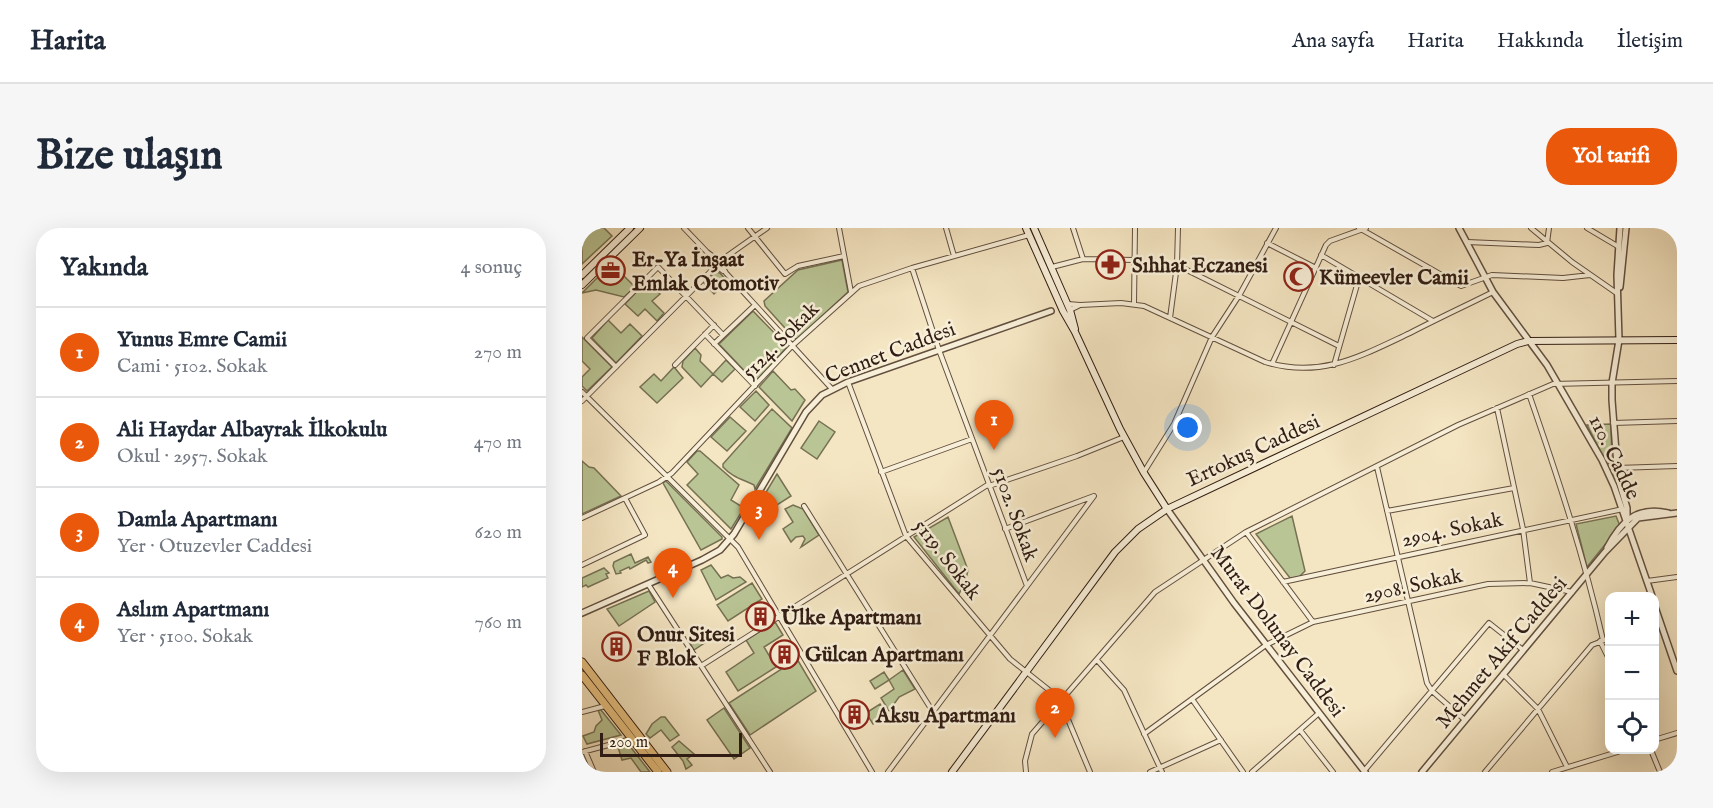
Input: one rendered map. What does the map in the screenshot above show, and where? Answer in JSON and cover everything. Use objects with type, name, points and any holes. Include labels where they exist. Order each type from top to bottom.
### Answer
[{"type":"main road","points":[[582,275],[630,228]]},
{"type":"main road","points":[[582,285],[640,228]]},
{"type":"main road","points":[[1026,228],[1124,437],[1167,509]]},
{"type":"main road","points":[[1034,228],[1065,308]]},
{"type":"main road","name":"Ertokuş Caddesi","points":[[952,772],[1115,552],[1138,530],[1167,509],[1501,351],[1528,341],[1677,340]]},
{"type":"main road","points":[[582,662],[658,772]]},
{"type":"main road","points":[[582,675],[606,706],[667,772]]},
{"type":"street","points":[[684,228],[832,389]]},
{"type":"street","points":[[748,228],[785,274],[798,266],[844,256]]},
{"type":"street","points":[[582,401],[717,264],[767,228]]},
{"type":"street","points":[[839,228],[852,292]]},
{"type":"street","points":[[946,228],[954,256]]},
{"type":"street","points":[[1073,228],[1083,260]]},
{"type":"street","points":[[1134,304],[1135,228]]},
{"type":"street","points":[[1170,318],[1178,265],[1178,228]]},
{"type":"street","points":[[1144,472],[1177,419],[1212,337],[1239,296],[1276,228]]},
{"type":"street","name":"110. Cadde","points":[[1459,228],[1492,292],[1540,354],[1609,474],[1624,508],[1650,592]]},
{"type":"street","points":[[1531,228],[1546,243],[1618,294]]},
{"type":"street","points":[[1546,243],[1549,228]]},
{"type":"street","points":[[1587,228],[1619,247]]},
{"type":"street","points":[[1620,228],[1619,340],[1612,383],[1613,423],[1617,468],[1624,508],[1642,512]]},
{"type":"street","points":[[1618,294],[1626,228]]},
{"type":"street","points":[[1272,364],[1314,267],[1330,241],[1363,229],[1461,286],[1484,277],[1497,275],[1563,278],[1590,275]]},
{"type":"street","name":"5124. Sokak","points":[[582,518],[668,477],[792,346],[862,284],[1029,236]]},
{"type":"street","points":[[1466,242],[1536,245],[1546,243]]},
{"type":"street","points":[[1268,243],[1314,267]]},
{"type":"street","points":[[1321,255],[1433,321]]},
{"type":"street","points":[[1051,267],[1083,260],[1134,260]]},
{"type":"street","points":[[1178,265],[1339,346]]},
{"type":"street","points":[[616,367],[587,338],[658,267],[723,335]]},
{"type":"street","name":"5102. Sokak","points":[[888,772],[1027,586],[939,350],[912,268]]},
{"type":"street","points":[[1334,365],[1359,278]]},
{"type":"street","name":"Cennet Caddesi","points":[[582,613],[712,555],[731,538],[810,407],[818,398],[848,382],[1051,311],[1080,305],[1134,304],[1151,309],[1272,364],[1294,368],[1334,365],[1359,357],[1492,292]]},
{"type":"street","points":[[714,344],[755,305]]},
{"type":"street","points":[[675,365],[714,325]]},
{"type":"street","points":[[705,334],[755,386]]},
{"type":"street","points":[[1021,772],[1032,734],[1155,592],[1246,532],[1458,425],[1558,382],[1677,381]]},
{"type":"street","name":"5119. Sokak","points":[[848,382],[906,536],[990,636],[1025,672],[1054,693],[1060,701]]},
{"type":"street","points":[[582,392],[731,538],[742,552],[872,772]]},
{"type":"street","points":[[1529,394],[1572,519],[1605,649]]},
{"type":"street","points":[[1497,408],[1523,529],[1530,583]]},
{"type":"street","points":[[1613,423],[1677,421]]},
{"type":"street","points":[[701,666],[989,485],[1077,456],[1124,437]]},
{"type":"street","points":[[881,472],[972,439]]},
{"type":"street","points":[[1617,468],[1677,466]]},
{"type":"street","points":[[1377,467],[1426,680],[1432,691],[1466,720]]},
{"type":"street","points":[[1387,511],[1514,488]]},
{"type":"street","points":[[1005,529],[1094,496],[1027,586]]},
{"type":"street","points":[[582,565],[645,535],[625,498]]},
{"type":"street","points":[[804,506],[933,712]]},
{"type":"street","name":"2904. Sokak","points":[[1283,582],[1624,508]]},
{"type":"street","name":"Murat Dolunay Caddesi","points":[[1167,509],[1266,645],[1364,772]]},
{"type":"street","name":"Mehmet Akif Caddesi","points":[[1422,772],[1634,515],[1658,511],[1674,513]]},
{"type":"street","name":"Mehmet Akif Caddesi","points":[[1628,525],[1641,517],[1674,513]]},
{"type":"street","points":[[1246,532],[1313,622]]},
{"type":"street","points":[[1647,581],[1677,577]]},
{"type":"street","name":"2908. Sokak","points":[[1144,734],[1266,645],[1313,622],[1488,584],[1530,583],[1572,592]]},
{"type":"street","points":[[648,584],[770,772]]},
{"type":"street","points":[[1659,618],[1677,670]]},
{"type":"street","points":[[1364,772],[1490,623],[1523,650]]},
{"type":"street","points":[[1485,772],[1592,645],[1605,639]]},
{"type":"street","points":[[1097,660],[1124,690],[1161,770]]},
{"type":"street","points":[[1503,674],[1538,709],[1567,767]]},
{"type":"street","points":[[1192,699],[1243,772]]},
{"type":"street","points":[[1060,701],[1090,772]]},
{"type":"street","points":[[582,712],[606,706]]},
{"type":"street","points":[[1252,772],[1319,713]]},
{"type":"street","points":[[1300,730],[1333,772]]},
{"type":"street","points":[[1659,738],[1677,733]]},
{"type":"street","points":[[594,772],[584,751],[636,738]]},
{"type":"street","points":[[1150,772],[1161,770],[1221,740]]},
{"type":"street","points":[[1552,772],[1611,754]]},
{"type":"street","points":[[1652,754],[1659,772]]},
{"type":"street","points":[[1025,761],[1026,772]]},
{"type":"green space","points":[[582,228],[604,228],[612,236],[582,264]]},
{"type":"green space","points":[[842,260],[848,292],[797,339],[794,338],[765,306],[764,301],[798,270]]},
{"type":"green space","points":[[603,272],[615,283],[623,275],[635,287],[624,297],[596,290],[582,293]]},
{"type":"green space","points":[[715,272],[720,273],[727,281],[714,294],[704,283]]},
{"type":"green space","points":[[647,281],[660,294],[652,301],[664,313],[657,321],[645,309],[638,316],[625,304]]},
{"type":"green space","points":[[753,311],[786,345],[786,348],[755,382],[719,344]]},
{"type":"green space","points":[[608,320],[621,333],[630,324],[642,336],[616,363],[592,338]]},
{"type":"green space","points":[[582,337],[612,367],[587,391],[582,386],[582,377],[590,369],[582,361]]},
{"type":"green space","points":[[695,348],[701,355],[700,361],[713,374],[701,387],[682,367],[683,361]]},
{"type":"green space","points":[[726,360],[735,369],[722,382],[713,374]]},
{"type":"green space","points":[[674,367],[683,378],[657,403],[640,387],[654,374],[661,381]]},
{"type":"green space","points":[[773,371],[791,390],[795,389],[805,400],[792,421],[759,387]]},
{"type":"green space","points":[[756,391],[769,405],[755,421],[740,407]]},
{"type":"green space","points":[[772,409],[792,428],[755,489],[754,485],[730,473],[723,467],[723,464]]},
{"type":"green space","points":[[730,417],[746,431],[727,451],[711,437]]},
{"type":"green space","points":[[819,421],[835,432],[817,459],[801,448]]},
{"type":"green space","points":[[1611,424],[1612,462],[1607,464],[1587,425]]},
{"type":"green space","points":[[697,451],[700,451],[739,485],[731,500],[744,508],[731,529],[687,485],[698,474],[687,462]]},
{"type":"green space","points":[[582,461],[594,468],[621,496],[582,514]]},
{"type":"green space","points":[[777,474],[791,496],[747,524]]},
{"type":"green space","points":[[666,481],[722,539],[701,550],[663,483]]},
{"type":"green space","points":[[793,505],[803,509],[819,535],[801,547],[805,539],[803,536],[796,537],[791,542],[783,529],[793,522],[785,509]]},
{"type":"green space","points":[[1292,516],[1305,571],[1299,577],[1290,578],[1256,534]]},
{"type":"green space","points":[[1616,516],[1620,526],[1587,567],[1576,524]]},
{"type":"green space","points":[[948,517],[968,570],[959,594],[914,537]]},
{"type":"green space","points":[[631,554],[635,563],[648,557],[651,562],[648,563],[646,560],[616,574],[614,562]]},
{"type":"green space","points":[[711,565],[721,578],[728,575],[733,578],[740,577],[746,582],[716,600],[701,570]]},
{"type":"green space","points":[[604,568],[609,573],[606,574],[608,578],[588,587],[586,585],[582,587],[582,578]]},
{"type":"green space","points":[[752,583],[762,599],[728,621],[717,605]]},
{"type":"green space","points":[[649,591],[655,602],[619,626],[607,609]]},
{"type":"green space","points":[[775,622],[783,635],[764,647],[776,667],[738,691],[726,672],[754,653],[746,640]]},
{"type":"green space","points":[[706,628],[712,638],[694,650],[688,640]]},
{"type":"green space","points":[[797,659],[816,691],[750,735],[729,703]]},
{"type":"green space","points":[[903,670],[915,689],[899,697],[889,711],[881,698],[894,689],[889,680]]},
{"type":"green space","points":[[884,672],[889,680],[875,689],[870,681]]},
{"type":"green space","points":[[880,704],[887,715],[873,724],[866,713]]},
{"type":"green space","points":[[724,708],[750,748],[734,759],[707,720]]},
{"type":"green space","points":[[598,710],[601,710],[621,735],[587,744],[583,736],[594,732],[602,720]]},
{"type":"green space","points":[[661,717],[665,717],[679,735],[670,741],[661,730],[650,738],[646,734],[652,724]]},
{"type":"green space","points":[[679,741],[694,754],[687,759],[692,765],[686,769],[672,747]]},
{"type":"green space","points":[[629,745],[650,772],[641,772],[631,758],[622,760],[618,747]]},
{"type":"place","name":"Sıhhat Eczanesi","points":[[1111,265]]},
{"type":"place","name":"Er-Ya İnşaat Emlak Otomotiv","points":[[611,271]]},
{"type":"place","name":"Kümeevler Camii","points":[[1298,277]]},
{"type":"place","name":"Yunus Emre Camii","points":[[994,450]]},
{"type":"place","name":"Damla Apartmanı","points":[[759,540]]},
{"type":"place","name":"Aslım Apartmanı","points":[[673,598]]},
{"type":"place","name":"Ülke Apartmanı","points":[[760,617]]},
{"type":"place","name":"Onur Sitesi F Blok","points":[[616,646]]},
{"type":"place","name":"Gülcan Apartmanı","points":[[784,654]]},
{"type":"place","name":"Aksu Apartmanı","points":[[855,715]]},
{"type":"place","name":"Ali Haydar Albayrak İlkokulu","points":[[1055,738]]}]
